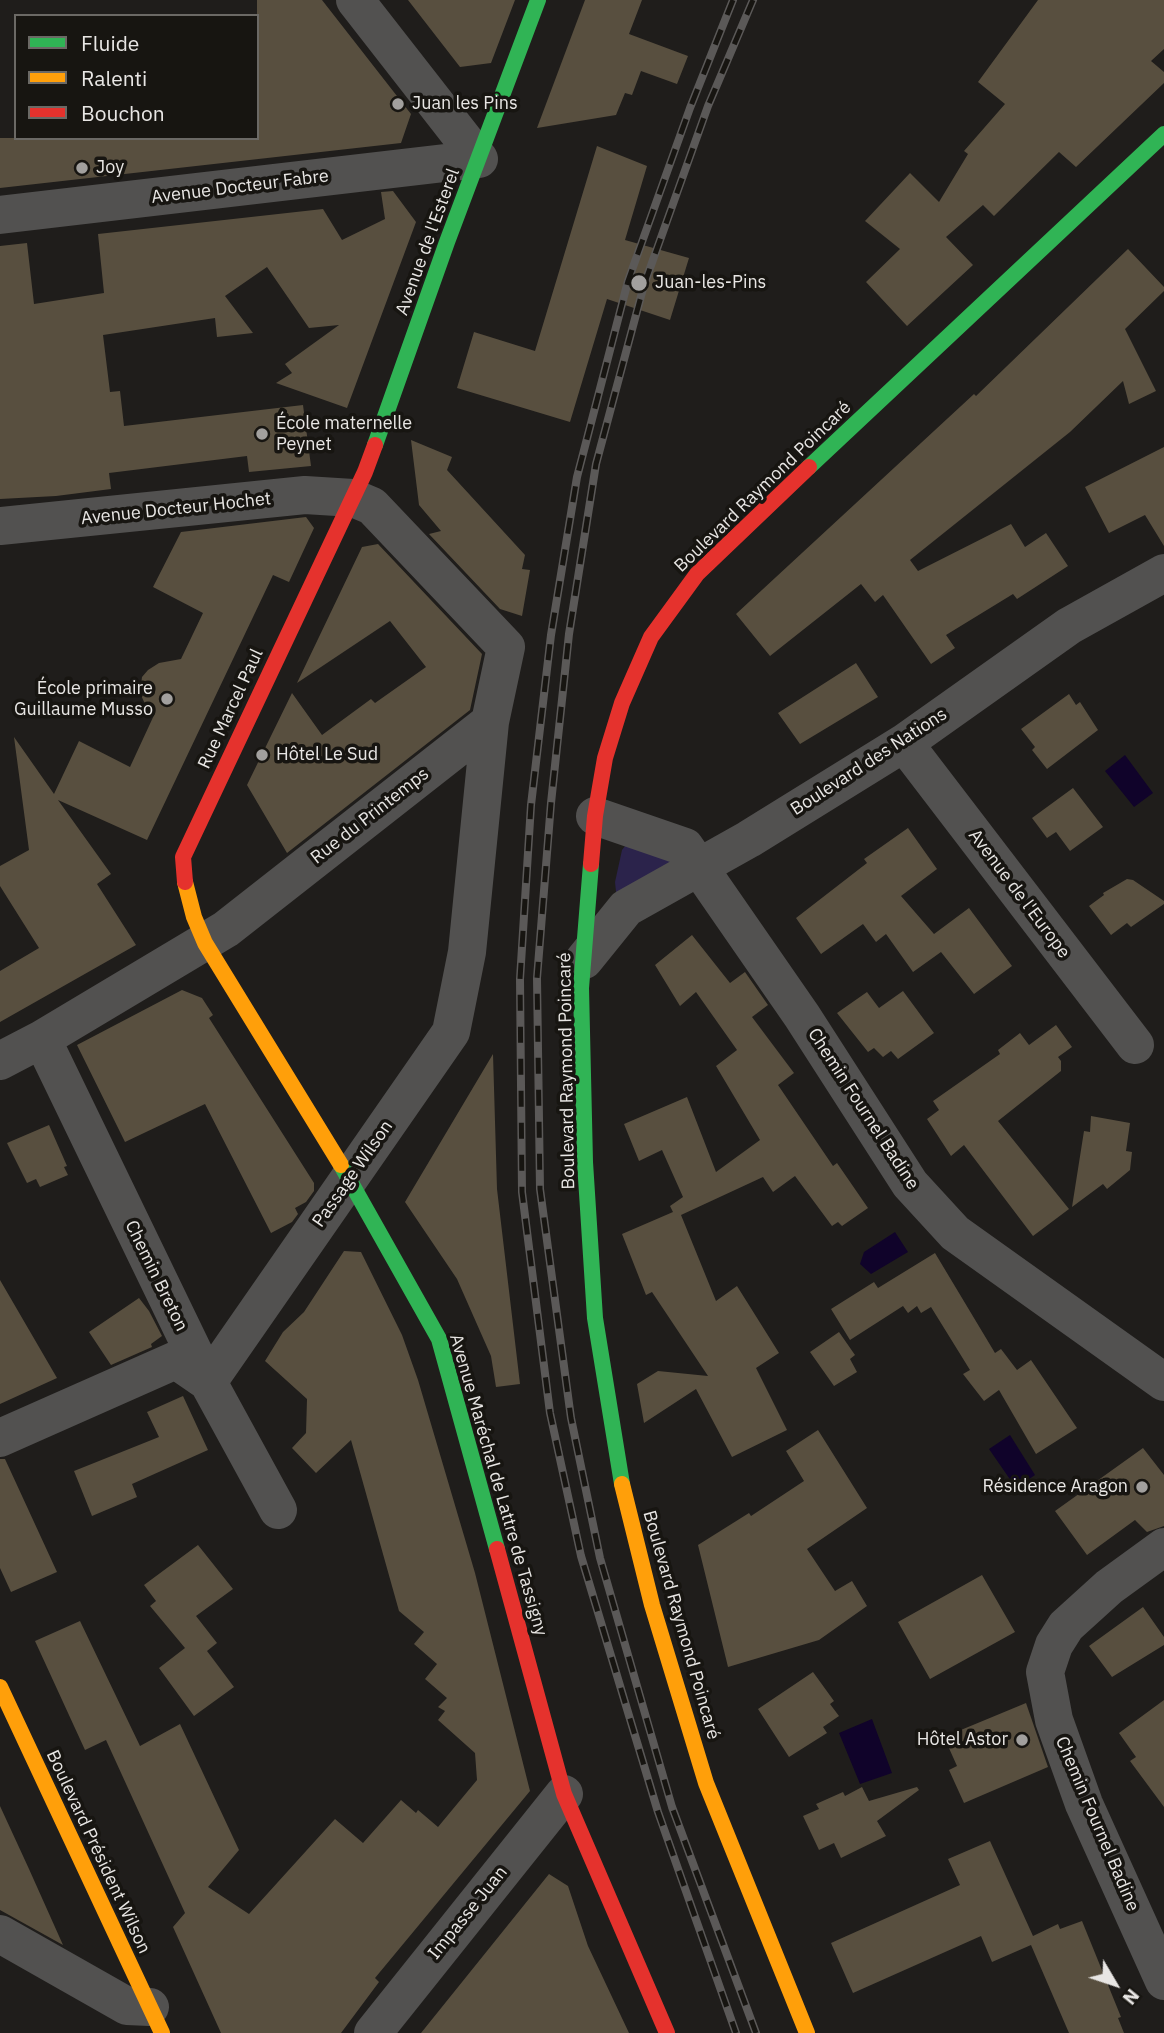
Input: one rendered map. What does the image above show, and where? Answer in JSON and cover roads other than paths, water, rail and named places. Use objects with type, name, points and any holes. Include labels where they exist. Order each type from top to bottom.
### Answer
[{"type":"main road","name":"Avenue de l'Esterel","points":[[353,498],[365,472],[538,0]]},
{"type":"main road","name":"Boulevard Raymond Poincaré","points":[[807,2033],[706,1783],[652,1605],[617,1464],[595,1318],[584,1162],[581,988],[595,816],[605,758],[622,703],[651,637],[697,574],[903,377],[1164,134]]},
{"type":"main road","name":"Rue Marcel Paul","points":[[205,943],[194,918],[184,880],[183,857],[353,498]]},
{"type":"main road","name":"Avenue Maréchal de Lattre de Tassigny","points":[[205,943],[349,1178],[439,1339],[564,1794],[667,2033]]},
{"type":"main road","name":"Boulevard Président Wilson","points":[[0,1687],[156,2020]]},
{"type":"street","points":[[355,0],[479,159]]},
{"type":"street","name":"Avenue Docteur Fabre","points":[[0,215],[479,159]]},
{"type":"street","name":"Avenue Docteur Hochet","points":[[0,526],[305,495],[353,498]]},
{"type":"street","points":[[353,498],[372,506],[506,647],[490,722]]},
{"type":"street","name":"Boulevard des Nations","points":[[584,960],[626,908],[749,839],[904,743],[1069,626],[1164,573]]},
{"type":"street","name":"Rue du Printemps","points":[[0,1061],[42,1039],[226,929],[490,722]]},
{"type":"street","name":"Passage Wilson","points":[[208,1382],[452,1032],[467,952],[490,722]]},
{"type":"street","name":"Avenue de l'Europe","points":[[904,743],[1135,1045]]},
{"type":"street","name":"Chemin Fournel Badine","points":[[595,816],[685,847],[802,1016],[909,1184],[956,1233],[1164,1382]]},
{"type":"street","name":"Chemin Breton","points":[[42,1039],[208,1382],[278,1510]]},
{"type":"street","points":[[0,1438],[176,1360],[208,1382]]},
{"type":"street","name":"Chemin Fournel Badine","points":[[1164,1547],[1109,1587],[1066,1626],[1054,1644],[1045,1672],[1054,1720],[1084,1804],[1164,1981]]},
{"type":"street","name":"Impasse Juan","points":[[373,2033],[564,1794]]},
{"type":"street","points":[[0,1934],[156,2020]]},
{"type":"railway","points":[[733,0],[690,108],[628,281],[577,477],[551,635],[531,805],[520,979],[522,1192],[550,1413],[581,1556],[658,1812],[736,2033]]},
{"type":"railway","points":[[753,0],[708,106],[644,285],[596,464],[569,634],[551,803],[537,978],[540,1189],[571,1418],[600,1558],[672,1807],[756,2033]]},
{"type":"place","name":"Juan les Pins","points":[[398,104]]},
{"type":"place","name":"Joy","points":[[82,168]]},
{"type":"place","name":"Juan-les-Pins","points":[[639,283]]},
{"type":"place","name":"École maternelle Peynet","points":[[262,434]]},
{"type":"place","name":"École primaire Guillaume Musso","points":[[167,699]]},
{"type":"place","name":"Hôtel Le Sud","points":[[262,755]]},
{"type":"place","name":"Résidence Aragon","points":[[1142,1487]]},
{"type":"place","name":"Hôtel Astor","points":[[1022,1740]]}]
